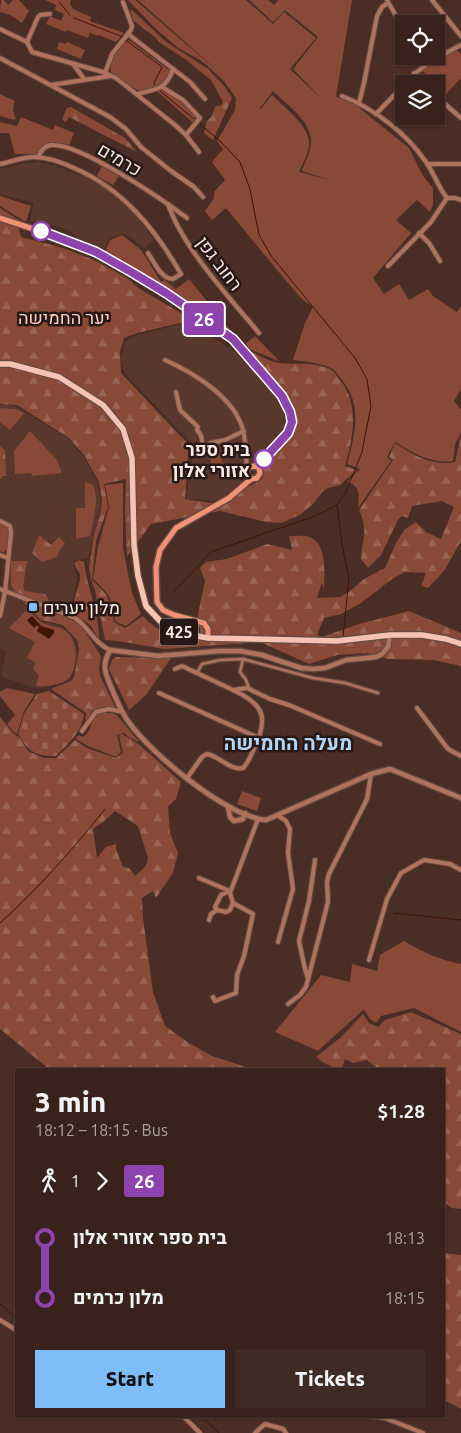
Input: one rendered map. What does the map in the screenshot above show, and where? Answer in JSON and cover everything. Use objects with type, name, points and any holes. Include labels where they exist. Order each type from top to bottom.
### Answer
[{"type":"main road","points":[[0,218],[70,241],[96,252],[166,293],[233,339],[282,396],[290,412],[292,422],[288,433],[257,467]]},
{"type":"main road","name":"425","points":[[0,364],[10,364],[59,377],[103,405],[123,429],[132,458],[134,545],[138,576],[146,606],[160,621],[180,633],[208,638],[326,642],[390,635],[422,635],[461,644]]},
{"type":"main road","points":[[241,487],[250,466],[257,467]]},
{"type":"main road","points":[[208,638],[208,629],[204,622],[174,615],[163,610],[157,602],[156,567],[160,550],[176,528],[229,498],[251,479],[259,476],[260,473],[257,467]]},
{"type":"main road","points":[[247,471],[251,479]]},
{"type":"street","points":[[432,0],[461,36]]},
{"type":"street","points":[[105,73],[112,54],[132,26],[124,2]]},
{"type":"street","points":[[359,104],[377,16],[387,2],[395,15]]},
{"type":"street","points":[[27,42],[38,17],[41,14],[50,14]]},
{"type":"street","points":[[0,28],[27,42],[32,52],[111,76],[186,135],[199,152]]},
{"type":"street","points":[[128,34],[190,82],[205,99]]},
{"type":"street","points":[[445,52],[461,45]]},
{"type":"street","points":[[0,58],[110,117],[126,129],[141,147],[196,188],[203,197]]},
{"type":"street","points":[[73,64],[85,80]]},
{"type":"street","points":[[414,73],[423,65]]},
{"type":"street","points":[[136,94],[162,87],[169,80],[173,69]]},
{"type":"street","points":[[51,86],[111,76]]},
{"type":"street","points":[[162,87],[183,100],[200,118],[186,135]]},
{"type":"street","points":[[376,114],[395,94]]},
{"type":"street","points":[[342,96],[376,114],[409,141],[428,164],[439,188],[447,198]]},
{"type":"street","points":[[445,104],[461,118]]},
{"type":"street","name":"כרמים","points":[[38,157],[42,149],[49,145],[59,145],[72,149],[114,171],[188,218]]},
{"type":"street","points":[[0,164],[23,158],[38,157],[56,161],[100,181],[120,195],[143,218],[181,274],[173,280],[167,278],[148,253]]},
{"type":"street","points":[[428,164],[461,164]]},
{"type":"street","points":[[447,198],[461,200]]},
{"type":"street","points":[[388,266],[438,213],[447,198]]},
{"type":"street","name":"רחוב גפן","points":[[168,204],[175,222],[188,244],[259,333]]},
{"type":"street","points":[[419,233],[429,243],[440,261]]},
{"type":"street","points":[[165,360],[191,372],[218,393],[232,409],[244,431],[247,471]]},
{"type":"street","points":[[176,392],[180,410],[198,426],[197,430],[203,441],[201,450],[206,449],[210,443],[225,440],[244,431]]},
{"type":"street","points":[[0,521],[7,524],[11,529],[6,592],[0,616]]},
{"type":"street","points":[[0,555],[8,558]]},
{"type":"street","points":[[0,589],[76,618],[84,625],[96,642],[110,650],[158,656],[240,651],[262,655],[301,668],[325,668],[346,660],[376,657],[382,654],[388,647],[390,635]]},
{"type":"street","points":[[110,650],[105,662],[106,672],[123,712],[141,737],[187,778],[228,806],[245,814],[266,820],[372,774],[390,769],[461,798]]},
{"type":"street","points":[[243,659],[240,672],[250,690]]},
{"type":"street","points":[[197,673],[202,664],[220,660],[243,659],[313,678],[345,683],[378,693]]},
{"type":"street","points":[[175,669],[182,666],[233,690],[256,703],[263,718],[258,738],[243,768],[237,769],[207,754],[202,757],[187,778]]},
{"type":"street","points":[[233,690],[247,688],[380,744]]},
{"type":"street","points":[[158,694],[258,738]]},
{"type":"street","points":[[417,708],[448,749],[461,756]]},
{"type":"street","points":[[82,731],[96,712],[109,709],[123,712]]},
{"type":"street","points":[[288,1004],[304,992],[328,902],[329,874],[367,799],[372,774]]},
{"type":"street","points":[[228,806],[230,817],[234,821],[244,819],[245,814]]},
{"type":"street","points":[[277,815],[286,821],[290,829],[288,853],[293,889],[278,942]]},
{"type":"street","points":[[209,920],[211,914],[217,910],[226,912],[230,910],[233,903],[230,891],[258,819]]},
{"type":"street","points":[[308,978],[304,969],[299,941],[310,901],[315,860]]},
{"type":"street","points":[[369,960],[387,899],[401,873],[424,860],[450,864],[461,870]]},
{"type":"street","points":[[200,878],[230,891]]},
{"type":"street","points":[[217,910],[216,907],[221,895],[230,891]]},
{"type":"street","points":[[213,997],[215,1001],[236,993],[237,975],[244,956],[253,914],[233,903]]},
{"type":"street","points":[[0,1320],[15,1329]]},
{"type":"street","points":[[185,1418],[200,1433]]},
{"type":"street","points":[[385,1418],[422,1433]]},
{"type":"street","points":[[255,1433],[265,1424],[283,1429],[286,1433]]},
{"type":"shaded area","points":[[38,162],[56,166],[80,176],[82,174],[100,183],[129,207],[154,240],[144,248],[127,235],[121,234],[109,238],[105,248],[99,251],[80,242],[70,230],[30,221],[34,203],[0,194],[0,169]]},
{"type":"shaded area","name":"בית ספר אזורי אלון","points":[[190,323],[244,357],[279,396],[288,414],[286,431],[234,490],[215,500],[186,499],[194,446],[130,379],[124,370],[121,360],[125,342],[132,337]]},
{"type":"shaded area","points":[[0,405],[17,407],[69,439],[84,458],[98,482],[101,502],[88,558],[73,561],[77,578],[70,612],[4,588],[5,560],[0,557]]},
{"type":"shaded area","points":[[0,593],[18,599],[41,621],[61,626],[69,632],[77,648],[77,659],[69,681],[44,688],[35,688],[1,675],[6,652],[0,648]]},
{"type":"shaded area","points":[[32,616],[41,626],[54,630],[49,639],[37,631],[39,627],[37,625],[34,628],[27,620]]},
{"type":"green space","points":[[1,0],[4,0],[8,5],[13,0],[19,0],[29,11],[22,23],[10,15],[0,12]]},
{"type":"green space","points":[[45,0],[71,0],[70,4],[73,9],[91,17],[90,21],[124,33],[116,42],[90,33],[88,38],[46,24],[50,16],[61,21],[64,14],[55,10],[56,5]]},
{"type":"green space","points":[[128,0],[135,0],[229,81],[138,0],[246,0],[273,24],[284,12],[316,38],[290,69],[322,99],[293,69],[318,37],[285,10],[273,22],[249,0],[268,0],[274,5],[278,0],[352,0],[336,97],[349,100],[409,148],[423,176],[433,188],[433,205],[430,212],[417,200],[396,220],[411,233],[373,278],[384,294],[399,284],[409,300],[428,289],[433,296],[457,312],[461,306],[461,389],[454,401],[461,410],[461,432],[455,444],[453,461],[430,459],[416,454],[395,442],[387,457],[391,461],[358,508],[359,495],[357,489],[347,482],[360,469],[347,464],[353,442],[355,420],[355,409],[348,388],[332,369],[326,366],[293,360],[305,323],[313,307],[301,298],[226,208],[212,220],[205,211],[214,198],[214,192],[225,180],[212,162],[223,149],[217,141],[235,110],[236,98],[223,80],[203,62],[177,47],[156,29]],"holes":[[[273,91],[304,121],[311,136],[309,154],[302,171],[330,180],[299,172],[309,145],[308,135],[300,122],[272,95],[260,108]]]},
{"type":"green space","points":[[132,10],[165,41],[208,69],[225,87],[232,98],[213,140],[204,133],[207,121],[212,116],[215,107],[223,102],[211,80],[134,21],[130,11]]},
{"type":"green space","points":[[129,40],[170,71],[166,79],[153,89],[138,90],[111,72],[111,63],[115,53]]},
{"type":"green space","points":[[59,42],[65,44],[67,42],[85,50],[81,59],[57,49]]},
{"type":"green space","points":[[456,50],[461,54],[461,78],[445,95],[445,75],[427,75],[421,69],[428,65],[445,65],[445,56]]},
{"type":"green space","points":[[162,88],[177,98],[197,117],[192,122],[157,91]]},
{"type":"green space","points":[[0,94],[15,101],[13,109],[16,118],[14,120],[0,116]]},
{"type":"green space","points":[[71,107],[125,138],[137,152],[69,117],[66,122],[62,119],[67,108]]},
{"type":"green space","points":[[21,117],[53,130],[55,125],[74,133],[69,145],[51,143],[47,144],[36,154],[15,154],[9,133],[0,133],[0,122],[17,126]]},
{"type":"green space","points":[[102,166],[119,176],[113,185],[97,176]]},
{"type":"green space","points":[[0,196],[31,206],[26,222],[0,206]]},
{"type":"green space","name":"יער החמישה","points":[[0,208],[28,226],[18,225],[21,237],[60,247],[94,260],[127,278],[140,289],[193,320],[137,333],[124,338],[120,352],[121,373],[189,445],[185,499],[223,505],[243,489],[262,478],[263,468],[291,435],[296,423],[290,402],[248,350],[277,363],[311,364],[330,369],[340,380],[350,400],[353,422],[345,466],[357,470],[340,485],[328,488],[322,492],[313,504],[300,515],[281,523],[266,522],[220,511],[151,524],[127,557],[126,479],[104,484],[108,507],[96,541],[92,580],[108,598],[114,622],[125,628],[143,616],[156,627],[169,634],[184,638],[201,639],[200,628],[196,624],[205,581],[200,568],[206,562],[227,559],[267,544],[292,550],[289,536],[310,537],[320,547],[324,561],[324,590],[322,583],[317,598],[340,597],[364,579],[385,568],[397,541],[405,529],[416,522],[426,532],[441,539],[454,507],[442,501],[412,506],[408,518],[402,516],[398,520],[381,555],[368,568],[361,559],[364,524],[359,510],[393,460],[389,457],[395,443],[424,459],[446,463],[455,462],[461,436],[461,541],[444,571],[428,588],[421,586],[426,573],[405,572],[392,579],[361,603],[341,614],[324,618],[317,635],[322,637],[359,624],[409,611],[461,633],[461,666],[434,660],[388,659],[367,653],[337,655],[309,664],[260,642],[164,649],[105,640],[89,567],[94,535],[101,510],[102,500],[99,482],[84,455],[69,438],[17,405],[0,404]]},
{"type":"green space","points":[[122,235],[141,250],[161,282],[164,280],[176,289],[189,279],[245,348],[177,296],[103,252],[106,250],[110,240]]},
{"type":"green space","points":[[255,336],[279,361],[249,349],[246,343]]},
{"type":"green space","points":[[0,408],[16,409],[24,413],[10,430],[0,422]]},
{"type":"green space","points":[[30,431],[57,460],[62,473],[32,476],[31,473],[15,474],[14,451]]},
{"type":"green space","points":[[219,445],[223,466],[212,468],[208,447]]},
{"type":"green space","points":[[0,446],[5,450],[6,476],[2,476],[2,479],[0,479]]},
{"type":"green space","points":[[85,482],[93,485],[96,498],[95,511],[90,536],[76,539],[76,508],[85,508]]},
{"type":"green space","points":[[123,483],[123,548],[132,593],[141,614],[126,626],[115,621],[110,597],[93,579],[98,547],[109,507],[105,485]]},
{"type":"green space","points":[[0,524],[6,526],[9,532],[7,549],[3,552],[0,551]]},
{"type":"green space","points":[[39,535],[51,545],[59,537],[65,543],[57,557],[42,562],[32,553]]},
{"type":"green space","points":[[79,560],[84,562],[97,619],[99,639],[90,625],[71,612],[80,580],[80,574],[74,563]]},
{"type":"green space","points":[[11,561],[27,561],[23,587],[25,591],[45,594],[54,607],[16,593],[11,585]]},
{"type":"green space","points":[[21,600],[65,617],[82,627],[101,656],[100,675],[116,709],[106,708],[92,711],[85,724],[86,713],[51,689],[71,681],[74,677],[79,649],[77,640],[63,625],[41,620]]},
{"type":"green space","points":[[26,611],[44,624],[63,629],[72,638],[76,656],[72,674],[66,680],[53,685],[36,686],[39,675],[33,669],[36,662],[27,658],[35,642],[9,628]]},
{"type":"green space","points":[[116,657],[171,658],[146,695],[129,710],[109,669],[112,660]]},
{"type":"green space","points":[[7,688],[35,694],[24,711],[17,734],[7,724],[15,715],[0,696],[0,692]]},
{"type":"green space","points":[[49,691],[84,714],[77,732],[56,756],[33,752],[25,745],[18,734],[24,714],[37,694]]},
{"type":"green space","points":[[101,713],[117,715],[139,742],[124,733],[117,735],[121,752],[116,757],[76,739],[78,735],[83,737],[86,734],[97,715]]},
{"type":"green space","points":[[0,717],[14,734],[20,738],[28,751],[44,758],[56,758],[75,740],[87,748],[116,758],[123,753],[119,735],[122,734],[140,745],[181,782],[176,799],[168,806],[170,833],[178,853],[173,873],[156,898],[153,891],[142,898],[153,992],[165,1026],[212,1056],[249,1068],[48,1068],[0,1029]],"holes":[[[115,811],[138,826],[148,858],[146,866],[135,876],[129,868],[123,867],[116,844],[106,847],[97,858],[93,829]]]},
{"type":"green space","points":[[242,791],[261,798],[257,811],[237,804]]},
{"type":"green space","points":[[404,941],[431,955],[461,964],[461,1032],[414,1008],[381,1016],[376,1023],[370,1019],[364,1009],[318,1051],[275,1032],[321,975],[350,982],[352,964],[377,971],[380,955]]},
{"type":"green space","points":[[411,1012],[461,1034],[461,1209],[452,1208],[445,1203],[445,1068],[377,1068],[367,1060],[353,1063],[345,1059],[342,1068],[335,1068],[316,1057],[340,1038],[363,1014],[369,1023],[378,1027],[385,1020]]},
{"type":"green space","points":[[445,1253],[461,1255],[461,1409],[445,1401]]},
{"type":"waterway","points":[[59,2],[70,15]]},
{"type":"waterway","points":[[74,18],[123,37]]},
{"type":"waterway","points":[[127,41],[162,67],[154,83],[155,85]]},
{"type":"waterway","points":[[160,91],[194,119]]},
{"type":"waterway","points":[[173,593],[211,552],[315,516],[337,505],[346,492],[362,452],[371,406],[367,379],[355,358],[272,257],[259,235],[250,189],[240,162],[199,123]]},
{"type":"waterway","points":[[337,505],[342,545],[349,578],[343,637]]},
{"type":"waterway","points":[[0,923],[55,868],[105,809]]},
{"type":"waterway","points":[[394,913],[461,920]]},
{"type":"waterway","points":[[0,1304],[15,1317]]},
{"type":"waterway","points":[[203,1418],[219,1433]]},
{"type":"bus line","name":"26","points":[[41,231],[96,252],[166,293],[233,339],[282,396],[290,412],[291,428],[264,459]]},
{"type":"place","name":"בית ספר אזורי אלון","points":[[264,459]]},
{"type":"place","name":"מלון יערים","points":[[33,607]]},
{"type":"district","name":"מעלה החמישה","points":[[288,742]]}]
